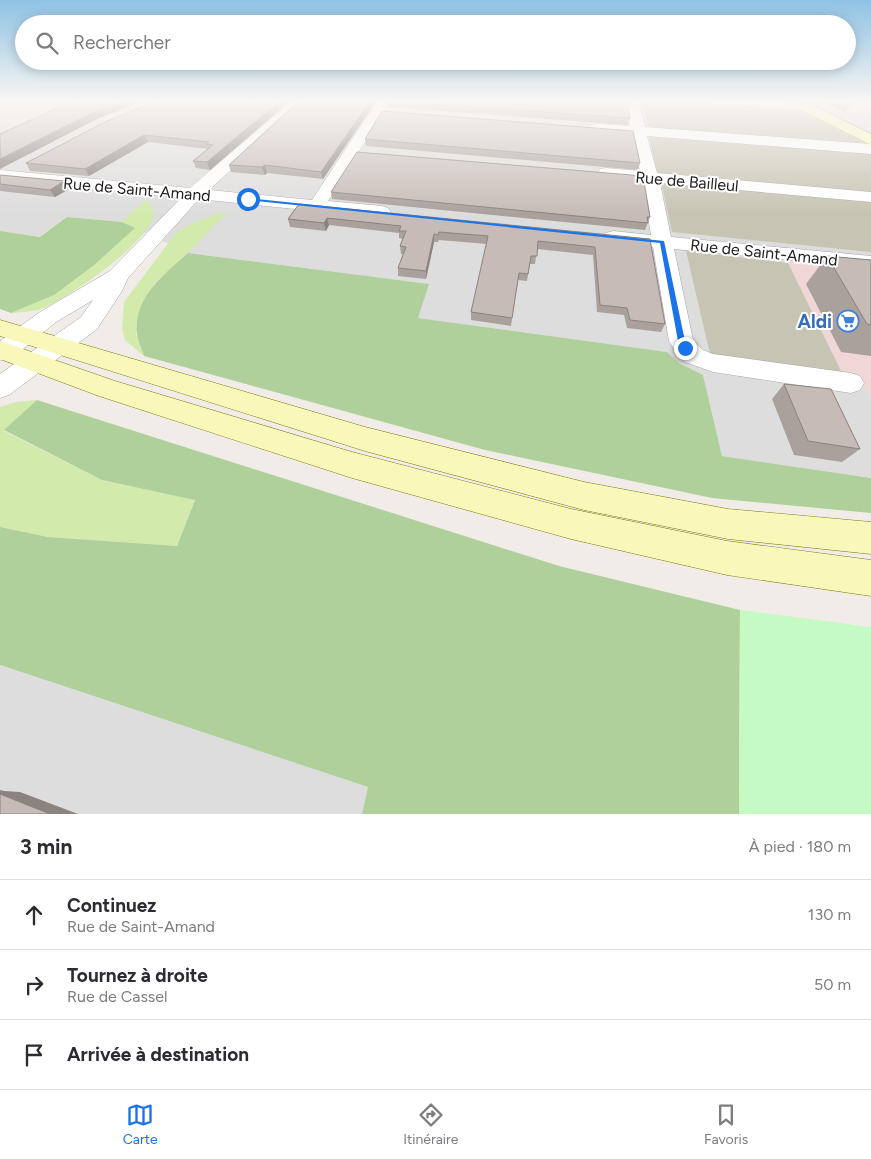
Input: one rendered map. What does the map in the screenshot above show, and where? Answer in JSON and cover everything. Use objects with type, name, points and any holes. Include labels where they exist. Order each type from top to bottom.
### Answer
[{"type":"main road","points":[[6,341],[46,355],[584,496],[728,524],[871,538]]},
{"type":"main road","points":[[46,355],[108,389],[352,465],[571,524],[727,558],[871,578]]},
{"type":"street","points":[[0,388],[89,323],[111,291],[118,276],[193,195],[258,138]]},
{"type":"street","points":[[317,205],[362,138]]},
{"type":"street","points":[[640,138],[650,177],[681,341],[685,348],[693,356],[713,363],[851,383]]},
{"type":"street","points":[[721,138],[871,149]]},
{"type":"street","points":[[353,152],[373,153]]},
{"type":"street","points":[[2,176],[29,163]]},
{"type":"street","name":"Rue de Bailleul","points":[[590,172],[871,197]]},
{"type":"street","name":"Rue de Saint-Amand","points":[[2,176],[396,214]]},
{"type":"street","name":"Rue de Saint-Amand","points":[[593,234],[871,262]]},
{"type":"street","points":[[6,341],[118,276]]},
{"type":"shaded area","points":[[0,138],[871,138],[871,271],[789,263],[859,375],[871,398],[871,478],[722,456],[703,375],[679,363],[667,352],[418,318],[428,284],[188,253],[122,222],[67,217],[40,237],[0,231]]},
{"type":"shaded area","points":[[649,138],[677,138],[871,152],[871,192],[657,173]]},
{"type":"shaded area","points":[[759,138],[854,138],[870,146]]},
{"type":"shaded area","points":[[661,182],[871,200],[871,252],[672,232]]},
{"type":"shaded area","points":[[686,251],[788,263],[842,373],[710,354]]},
{"type":"shaded area","points":[[788,263],[871,271],[871,398],[859,375],[842,373]]},
{"type":"shaded area","points":[[0,665],[368,787],[362,814],[0,814]]},
{"type":"green space","points":[[146,199],[154,212],[151,223],[141,237],[109,266],[73,292],[46,307],[29,312],[11,313],[54,295],[134,228],[122,222]]},
{"type":"green space","points":[[229,211],[188,253],[154,284],[136,334],[144,356],[125,340],[122,329],[124,302],[176,233],[202,220]]},
{"type":"green space","points":[[67,217],[122,222],[135,228],[93,266],[54,295],[11,313],[0,309],[0,231],[40,237]]},
{"type":"green space","points":[[188,253],[429,284],[418,318],[667,352],[679,363],[703,375],[722,456],[871,478],[871,513],[712,498],[485,450],[144,356],[137,333],[137,320],[140,308],[152,287]]},
{"type":"green space","points":[[37,400],[4,431],[102,480],[195,499],[177,546],[48,537],[0,527],[0,407],[16,402]]},
{"type":"green space","points":[[37,400],[559,566],[740,610],[739,814],[362,814],[368,787],[0,665],[0,527],[48,537],[177,546],[195,500],[102,480],[4,430]]},
{"type":"green space","points":[[740,610],[871,627],[871,814],[739,814]]},
{"type":"building","points":[[0,138],[42,138],[0,159]]},
{"type":"building","points":[[74,138],[139,138],[85,169],[26,163]]},
{"type":"building","points":[[172,138],[236,138],[207,162],[193,161],[213,145],[206,144],[209,142]]},
{"type":"building","points":[[259,138],[345,138],[321,172],[265,165],[262,167],[229,165]]},
{"type":"building","points":[[635,138],[640,163],[365,139]]},
{"type":"building","points":[[357,152],[643,176],[650,217],[647,217],[648,223],[331,192]]},
{"type":"building","points":[[0,175],[64,181],[50,190],[0,184]]},
{"type":"building","points":[[299,204],[650,239],[665,324],[630,320],[627,308],[600,305],[595,247],[538,241],[537,256],[531,256],[528,274],[519,273],[512,318],[471,312],[488,236],[439,232],[438,235],[434,234],[426,271],[398,268],[406,247],[400,246],[406,231],[399,231],[401,226],[327,218],[324,223],[288,219]]},
{"type":"building","points":[[827,256],[871,260],[871,325],[867,324]]},
{"type":"building","points":[[784,384],[831,389],[860,449],[808,441]]},
{"type":"building","points":[[0,794],[50,814],[0,814]]},
{"type":"place","name":"Aldi","points":[[848,321]]},
{"type":"route","points":[[248,199],[662,242],[681,341],[685,348]]}]
